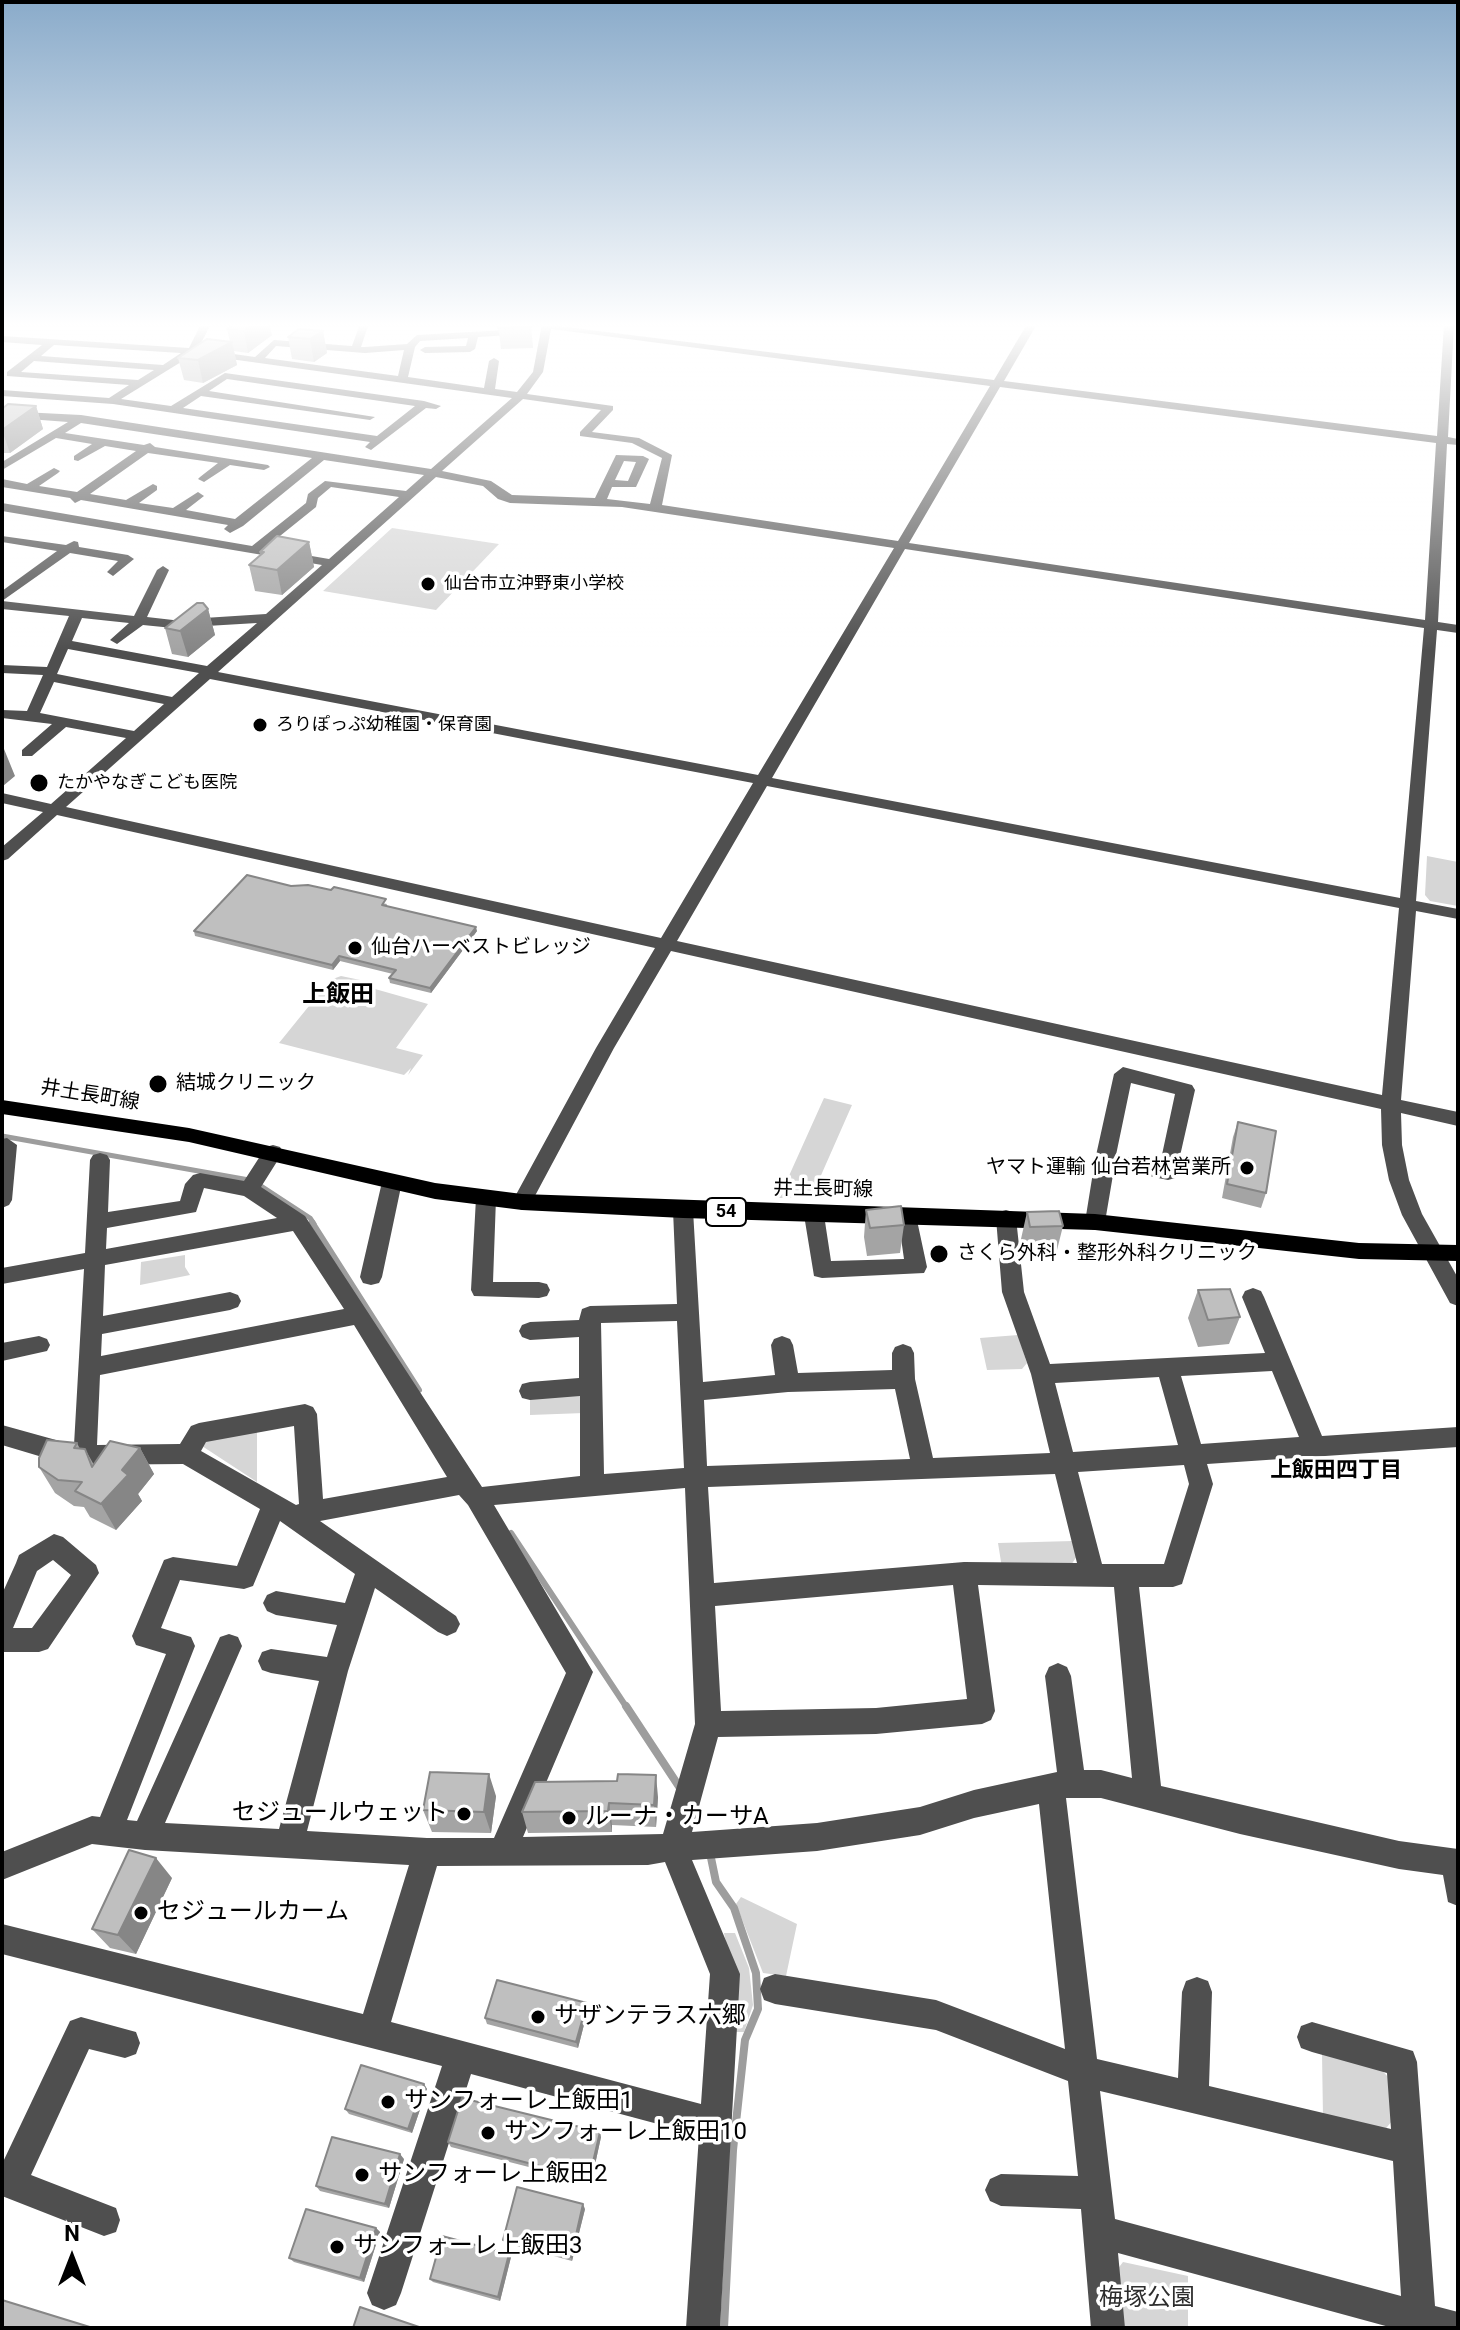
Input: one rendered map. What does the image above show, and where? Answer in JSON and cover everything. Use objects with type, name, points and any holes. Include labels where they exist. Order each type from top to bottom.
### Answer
[{"type":"main road","name":"井土長町線","points":[[2,1107],[189,1135],[392,1182],[522,1202],[814,1215],[1095,1222],[1359,1251],[1458,1253]]},
{"type":"street","points":[[2,467],[59,433]]},
{"type":"street","points":[[52,515],[169,433]]},
{"type":"street","points":[[175,433],[487,483],[510,499],[600,501],[655,508],[1458,629]]},
{"type":"street","points":[[238,443],[253,433]]},
{"type":"street","points":[[330,433],[379,440]]},
{"type":"street","points":[[353,461],[390,433]]},
{"type":"street","points":[[4,851],[479,433]]},
{"type":"street","points":[[585,433],[635,440],[668,457],[655,508]]},
{"type":"street","points":[[522,1202],[605,1048],[970,433]]},
{"type":"street","points":[[1386,433],[1458,442]]},
{"type":"street","points":[[1442,433],[1431,625],[1391,1104],[1392,1145],[1399,1180],[1412,1215],[1458,1297]]},
{"type":"street","points":[[56,435],[264,467]]},
{"type":"street","points":[[78,458],[103,442]]},
{"type":"street","points":[[249,481],[264,467],[290,451]]},
{"type":"street","points":[[179,464],[190,456]]},
{"type":"street","points":[[210,543],[322,456]]},
{"type":"street","points":[[204,479],[227,462]]},
{"type":"street","points":[[28,488],[54,471]]},
{"type":"street","points":[[2,483],[239,523]]},
{"type":"street","points":[[312,504],[312,497],[329,483],[408,495]]},
{"type":"street","points":[[600,501],[608,483]]},
{"type":"street","points":[[129,504],[153,488]]},
{"type":"street","points":[[176,512],[198,496]]},
{"type":"street","points":[[204,517],[220,504]]},
{"type":"street","points":[[254,550],[312,504],[328,506]]},
{"type":"street","points":[[2,507],[333,563]]},
{"type":"street","points":[[2,597],[105,526]]},
{"type":"street","points":[[4,539],[128,559],[113,572]]},
{"type":"street","points":[[117,640],[138,622],[163,570]]},
{"type":"street","points":[[2,605],[173,624],[270,618]]},
{"type":"street","points":[[32,716],[77,614]]},
{"type":"street","points":[[64,644],[1458,914]]},
{"type":"street","points":[[2,669],[51,674],[175,702]]},
{"type":"street","points":[[2,726],[9,715],[32,716],[136,736]]},
{"type":"street","points":[[27,753],[63,722]]},
{"type":"street","points":[[2,798],[1458,1119]]},
{"type":"street","points":[[1095,1222],[1105,1160],[1123,1074],[1185,1090],[1168,1173],[1105,1160]]},
{"type":"street","points":[[2,1146],[7,1145],[2,1200]]},
{"type":"street","points":[[253,1183],[273,1152]]},
{"type":"street","points":[[85,1454],[100,1160]]},
{"type":"street","points":[[97,1222],[189,1207],[192,1189],[200,1180],[253,1183],[298,1222],[481,1493],[580,1672],[502,1852]]},
{"type":"street","points":[[371,1277],[392,1182]]},
{"type":"street","points":[[486,1198],[482,1290],[539,1290]]},
{"type":"street","points":[[683,1210],[708,1724],[695,1779],[673,1847],[725,1974],[703,2328]]},
{"type":"street","points":[[814,1215],[822,1270],[916,1267],[908,1217]]},
{"type":"street","points":[[1006,1218],[1013,1292],[1042,1374],[1092,1575]]},
{"type":"street","points":[[2,1276],[298,1222]]},
{"type":"street","points":[[1253,1297],[1314,1446]]},
{"type":"street","points":[[92,1327],[230,1301]]},
{"type":"street","points":[[592,1486],[590,1315],[687,1312]]},
{"type":"street","points":[[89,1368],[360,1315]]},
{"type":"street","points":[[530,1331],[589,1328]]},
{"type":"street","points":[[2,1352],[39,1345]]},
{"type":"street","points":[[782,1345],[788,1383]]},
{"type":"street","points":[[903,1353],[904,1379],[924,1469]]},
{"type":"street","points":[[1042,1374],[1278,1361]]},
{"type":"street","points":[[704,1595],[964,1573],[1173,1576],[1201,1484],[1167,1367]]},
{"type":"street","points":[[693,1392],[788,1383],[904,1379]]},
{"type":"street","points":[[530,1391],[593,1386]]},
{"type":"street","points":[[108,1832],[182,1646],[145,1636],[173,1568],[244,1578],[293,1511],[305,1414],[199,1433],[186,1454]]},
{"type":"street","points":[[2,1435],[69,1455],[186,1454],[293,1511],[447,1624]]},
{"type":"street","points":[[293,1511],[694,1477],[1065,1463],[1458,1437]]},
{"type":"street","points":[[2,1624],[28,1563],[54,1545],[87,1573],[39,1640],[2,1640]]},
{"type":"street","points":[[289,1845],[335,1671],[369,1569]]},
{"type":"street","points":[[708,1724],[876,1721],[982,1711],[964,1573]]},
{"type":"street","points":[[1125,1576],[1148,1796]]},
{"type":"street","points":[[276,1603],[354,1616]]},
{"type":"street","points":[[145,1836],[229,1646]]},
{"type":"street","points":[[271,1661],[335,1671]]},
{"type":"street","points":[[1058,1676],[1062,1785],[1083,2071],[1108,2328]]},
{"type":"street","points":[[2,1866],[92,1830],[145,1836],[427,1852],[648,1851],[817,1837],[920,1821],[974,1804],[1062,1785],[1101,1784],[1240,1820],[1399,1855],[1457,1863],[1458,1892]]},
{"type":"street","points":[[373,2032],[427,1852]]},
{"type":"street","points":[[2,1939],[373,2032],[716,2124]]},
{"type":"street","points":[[775,1989],[936,2015],[1083,2071],[1408,2149]]},
{"type":"street","points":[[1193,2097],[1197,1992]]},
{"type":"street","points":[[104,2220],[6,2181],[81,2032],[125,2043]]},
{"type":"street","points":[[1312,2037],[1402,2062],[1419,2317]]},
{"type":"street","points":[[384,2293],[461,2055]]},
{"type":"street","points":[[1001,2190],[1096,2193]]},
{"type":"street","points":[[1099,2231],[1455,2328]]},
{"type":"green space","points":[[392,528],[499,544],[436,610],[323,591]]},
{"type":"green space","points":[[1427,856],[1458,862],[1458,906],[1430,901],[1425,895]]},
{"type":"green space","points":[[341,976],[370,982],[375,989],[428,1004],[396,1048],[423,1055],[408,1075],[411,1068],[404,1075],[279,1043],[330,980]]},
{"type":"green space","points":[[824,1098],[852,1105],[811,1198],[779,1198]]},
{"type":"green space","points":[[185,1255],[185,1267],[190,1275],[140,1285],[141,1262]]},
{"type":"green space","points":[[1018,1335],[1027,1363],[1022,1369],[987,1370],[980,1338]]},
{"type":"green space","points":[[582,1391],[584,1413],[530,1415],[530,1393]]},
{"type":"green space","points":[[257,1430],[257,1482],[202,1446],[204,1438]]},
{"type":"green space","points":[[1073,1541],[1077,1556],[1071,1565],[1002,1568],[998,1543]]},
{"type":"green space","points":[[741,1897],[797,1924],[786,1976],[763,1973],[736,1904]]},
{"type":"green space","points":[[724,1933],[735,1933],[749,1968],[753,2005],[744,2032],[736,2032],[735,1986]]},
{"type":"green space","points":[[1322,2053],[1379,2067],[1388,2077],[1392,2121],[1383,2132],[1323,2117]]},
{"type":"green space","name":"梅塚公園","points":[[1123,2262],[1188,2276],[1188,2328],[1118,2328],[1113,2275]]},
{"type":"building","points":[[277,536],[309,542],[277,570],[249,565],[264,552],[260,552]]},
{"type":"building","points":[[197,603],[203,603],[208,609],[180,631],[165,628]]},
{"type":"building","name":"仙台ハーベストビレッジ","points":[[247,875],[291,886],[308,885],[331,890],[334,887],[386,899],[382,905],[476,927],[430,988],[389,978],[396,970],[339,956],[332,965],[194,931]]},
{"type":"building","name":"ヤマト運輸 仙台若林営業所","points":[[1238,1122],[1276,1131],[1266,1193],[1227,1184]]},
{"type":"building","points":[[901,1206],[904,1225],[870,1228],[866,1210]]},
{"type":"building","points":[[1059,1211],[1063,1226],[1030,1227],[1027,1212]]},
{"type":"building","points":[[1230,1289],[1240,1317],[1208,1320],[1198,1290]]},
{"type":"building","points":[[47,1440],[77,1443],[74,1448],[85,1449],[92,1467],[110,1441],[140,1448],[122,1470],[128,1475],[101,1504],[75,1491],[82,1482],[58,1480],[39,1467],[39,1458]]},
{"type":"building","points":[[430,1772],[489,1774],[484,1812],[423,1810]]},
{"type":"building","points":[[618,1774],[656,1775],[654,1805],[609,1803],[608,1811],[522,1812],[535,1782],[617,1781]]},
{"type":"building","points":[[129,1850],[156,1858],[118,1935],[92,1929]]},
{"type":"building","name":"サザンテラス六郷","points":[[497,1980],[587,2003],[576,2042],[485,2018]]},
{"type":"building","name":"サンフォーレ上飯田1","points":[[361,2065],[424,2084],[408,2129],[345,2109]]},
{"type":"building","points":[[462,2098],[600,2132],[589,2179],[448,2142]]},
{"type":"building","name":"サンフォーレ上飯田2","points":[[332,2137],[400,2154],[385,2204],[316,2186]]},
{"type":"building","points":[[517,2187],[583,2204],[571,2257],[503,2240]]},
{"type":"building","name":"サンフォーレ上飯田3","points":[[306,2209],[376,2228],[360,2278],[289,2258]]},
{"type":"building","points":[[442,2236],[509,2254],[498,2297],[430,2279]]},
{"type":"building","points":[[2,2300],[93,2328],[2,2328]]},
{"type":"building","points":[[360,2307],[422,2328],[353,2328]]},
{"type":"waterway","points":[[2,1136],[249,1180]]},
{"type":"waterway","points":[[258,1184],[310,1218],[314,1224]]},
{"type":"waterway","points":[[312,1222],[419,1390]]},
{"type":"waterway","points":[[511,1533],[627,1708]]},
{"type":"waterway","points":[[626,1706],[680,1788]]},
{"type":"waterway","points":[[710,1853],[716,1882],[734,1908],[756,1973],[758,2009],[745,2040],[733,2150],[724,2328]]},
{"type":"place","name":"仙台市立沖野東小学校","points":[[428,584]]},
{"type":"place","name":"ろりぽっぷ幼稚園・保育園","points":[[260,725]]},
{"type":"place","name":"たかやなぎこども医院","points":[[39,783]]},
{"type":"place","name":"仙台ハーベストビレッジ","points":[[355,948]]},
{"type":"place","name":"結城クリニック","points":[[158,1084]]},
{"type":"place","name":"ヤマト運輸 仙台若林営業所","points":[[1247,1168]]},
{"type":"place","name":"さくら外科・整形外科クリニック","points":[[939,1254]]},
{"type":"place","name":"セジュールウェット","points":[[464,1814]]},
{"type":"place","name":"ルーナ・カーサA","points":[[569,1818]]},
{"type":"place","name":"セジュールカーム","points":[[141,1913]]},
{"type":"place","name":"サザンテラス六郷","points":[[538,2017]]},
{"type":"place","name":"サンフォーレ上飯田1","points":[[388,2102]]},
{"type":"place","name":"サンフォーレ上飯田10","points":[[488,2133]]},
{"type":"place","name":"サンフォーレ上飯田2","points":[[362,2175]]},
{"type":"place","name":"サンフォーレ上飯田3","points":[[337,2247]]},
{"type":"district","name":"上飯田","points":[[338,996]]},
{"type":"district","name":"上飯田四丁目","points":[[1336,1471]]}]
